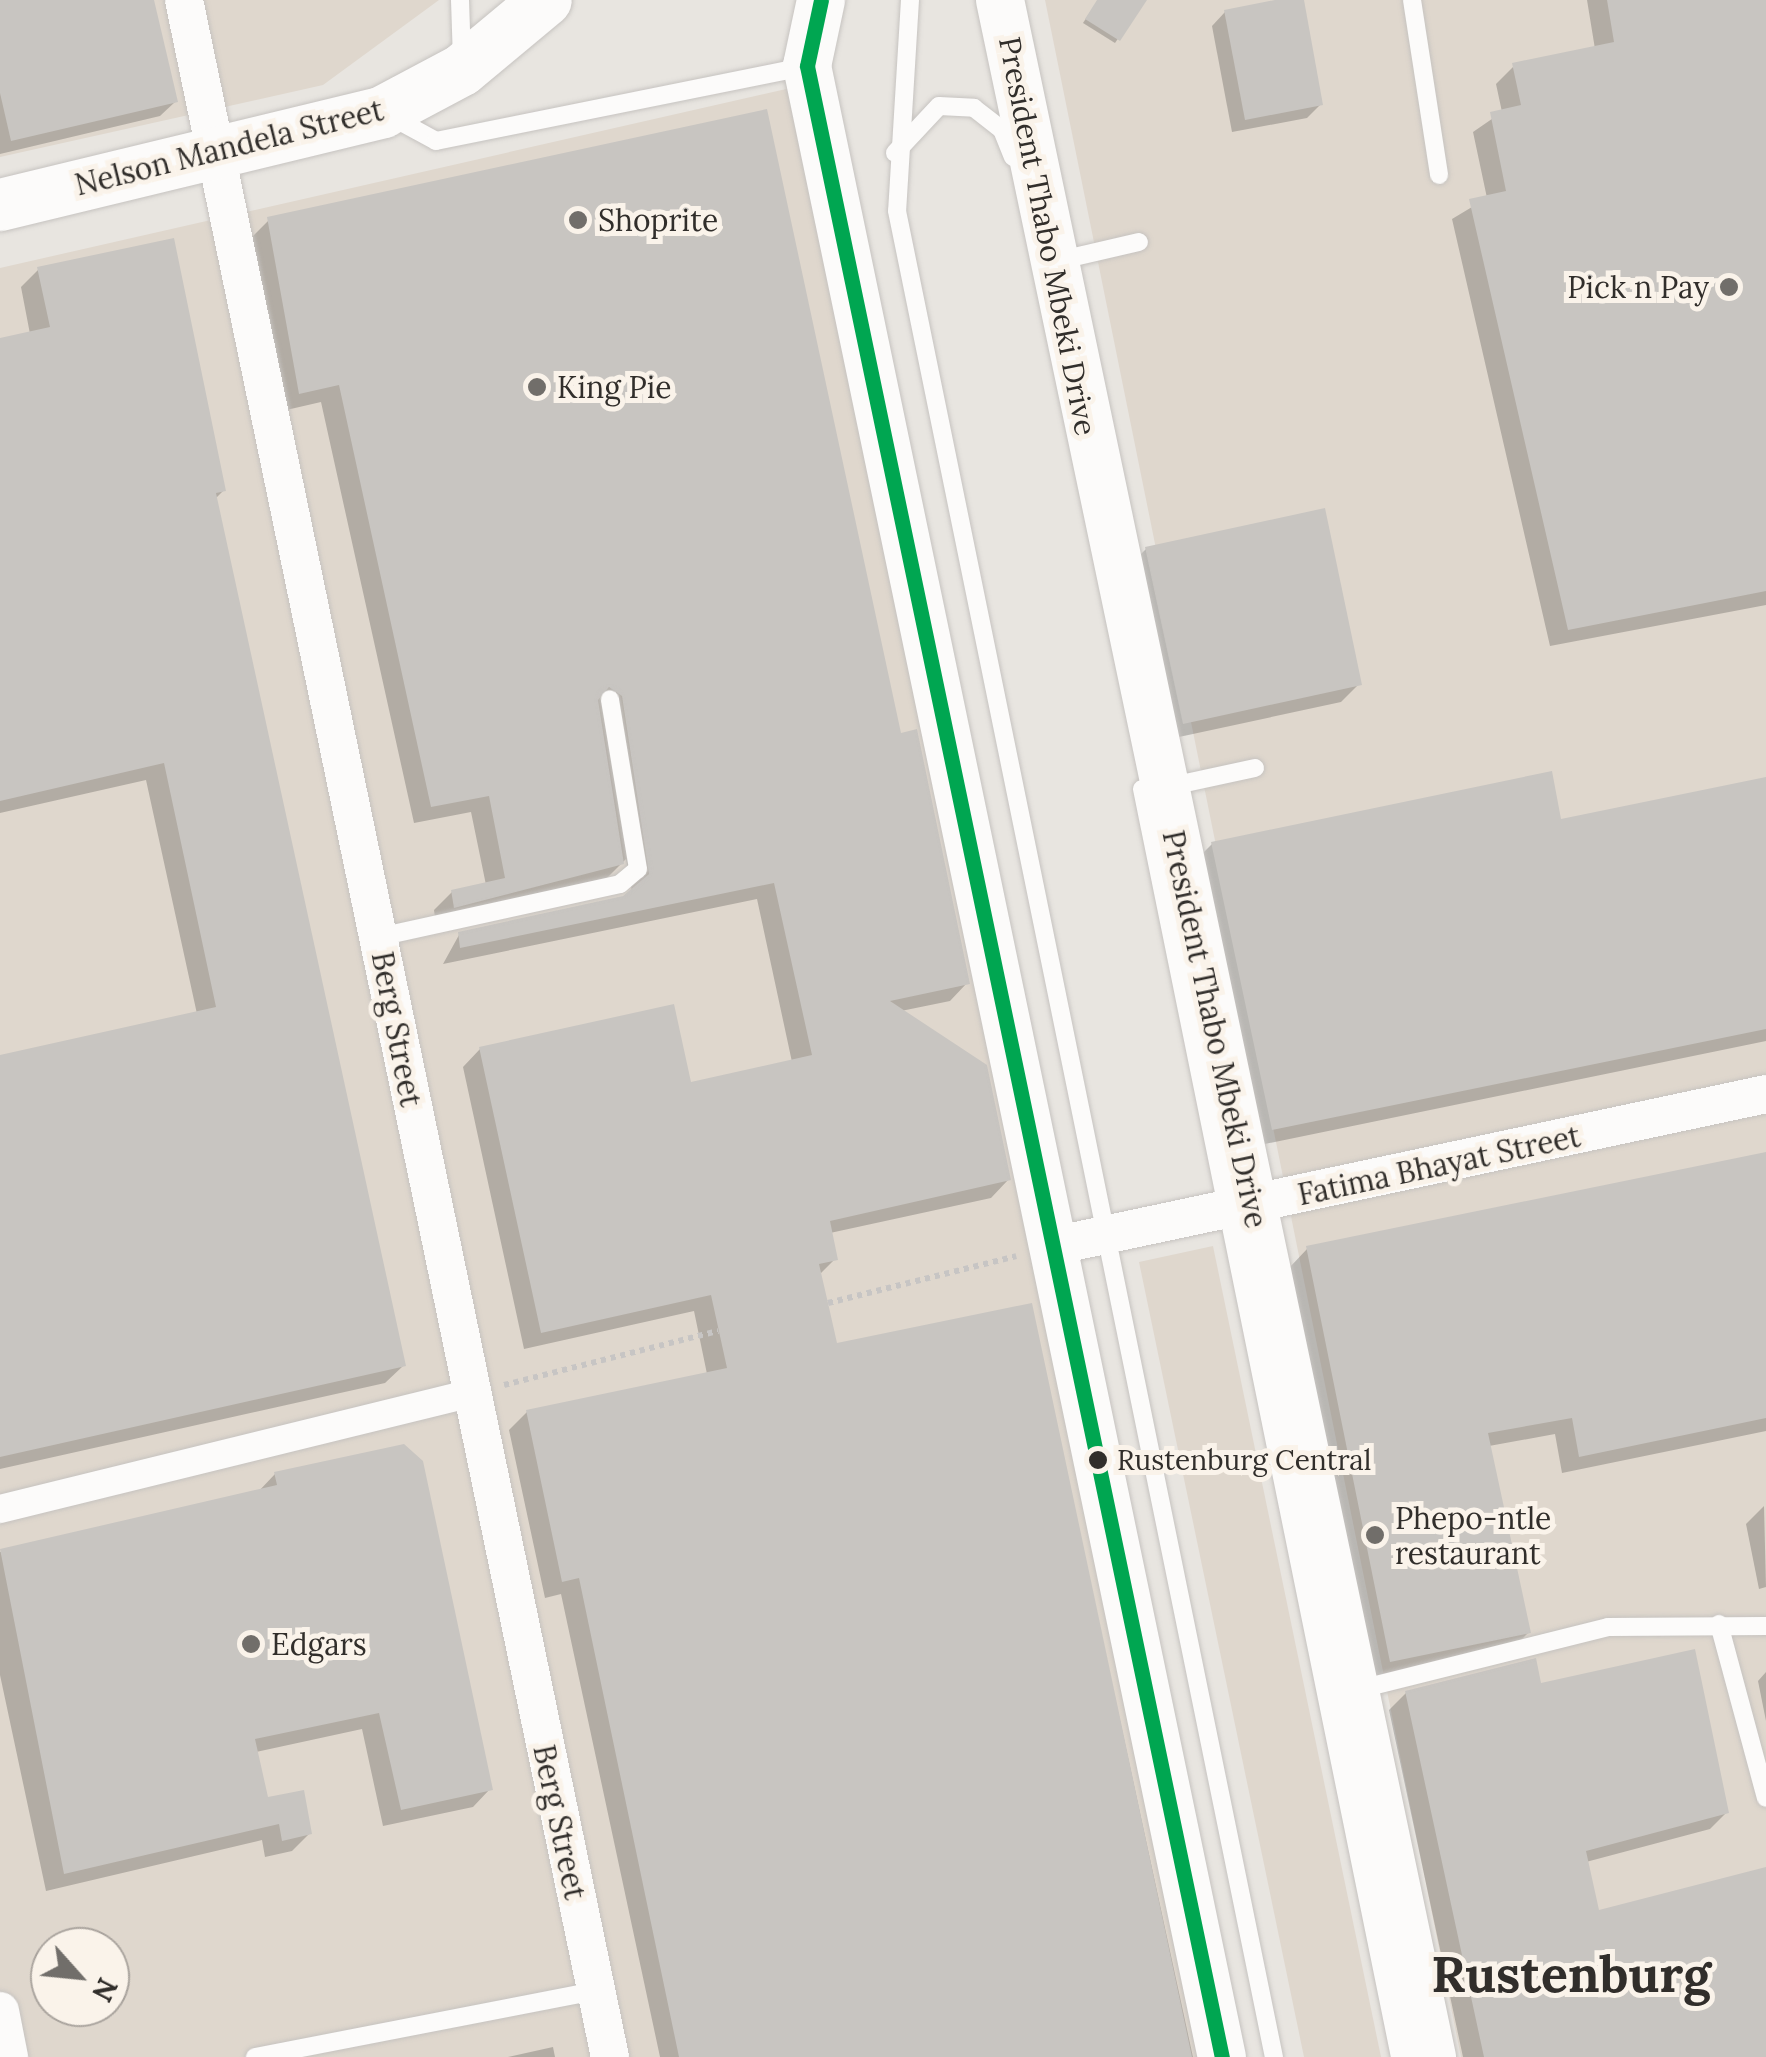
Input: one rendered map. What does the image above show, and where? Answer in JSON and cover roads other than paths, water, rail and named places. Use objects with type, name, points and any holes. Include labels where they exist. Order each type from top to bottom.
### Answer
[{"type":"main road","name":"Nelson Mandela Street","points":[[0,204],[382,112],[462,70],[546,0]]},
{"type":"street","name":"Berg Street","points":[[184,0],[379,937],[469,1394],[610,2057]]},
{"type":"street","points":[[821,0],[808,66],[1222,2057]]},
{"type":"street","name":"President Thabo Mbeki Drive","points":[[1000,0],[1051,262],[1163,788],[1238,1208],[1356,1690],[1432,2057]]},
{"type":"street","name":"Fatima Bhayat Street","points":[[1053,1246],[1766,1094]]},
{"type":"street","points":[[0,1509],[469,1394]]},
{"type":"street","points":[[0,2011],[9,2057]]},
{"type":"lane","points":[[460,0],[462,70]]},
{"type":"lane","points":[[910,0],[896,153],[897,212],[1110,1234],[1274,2057]]},
{"type":"lane","points":[[1412,0],[1439,175]]},
{"type":"lane","points":[[382,112],[436,141],[808,66]]},
{"type":"lane","points":[[896,153],[939,106],[974,108],[1002,130],[1023,178],[1238,1208],[1400,2057]]},
{"type":"lane","points":[[1051,262],[1139,242]]},
{"type":"lane","points":[[379,937],[620,884],[638,869],[610,699]]},
{"type":"lane","points":[[1163,788],[1254,768]]},
{"type":"lane","points":[[1720,1624],[1766,1798]]},
{"type":"lane","points":[[1356,1690],[1608,1627],[1766,1626]]},
{"type":"lane","points":[[255,2057],[596,1992]]},
{"type":"place","name":"Shoprite","points":[[578,220]]},
{"type":"place","name":"Pick n Pay","points":[[1729,287]]},
{"type":"place","name":"King Pie","points":[[537,387]]},
{"type":"place","name":"Rustenburg Central","points":[[1098,1460]]},
{"type":"place","name":"Phepo-ntle restaurant","points":[[1375,1535]]},
{"type":"place","name":"Edgars","points":[[251,1644]]},
{"type":"district","name":"Rustenburg","points":[[1571,1975]]}]
